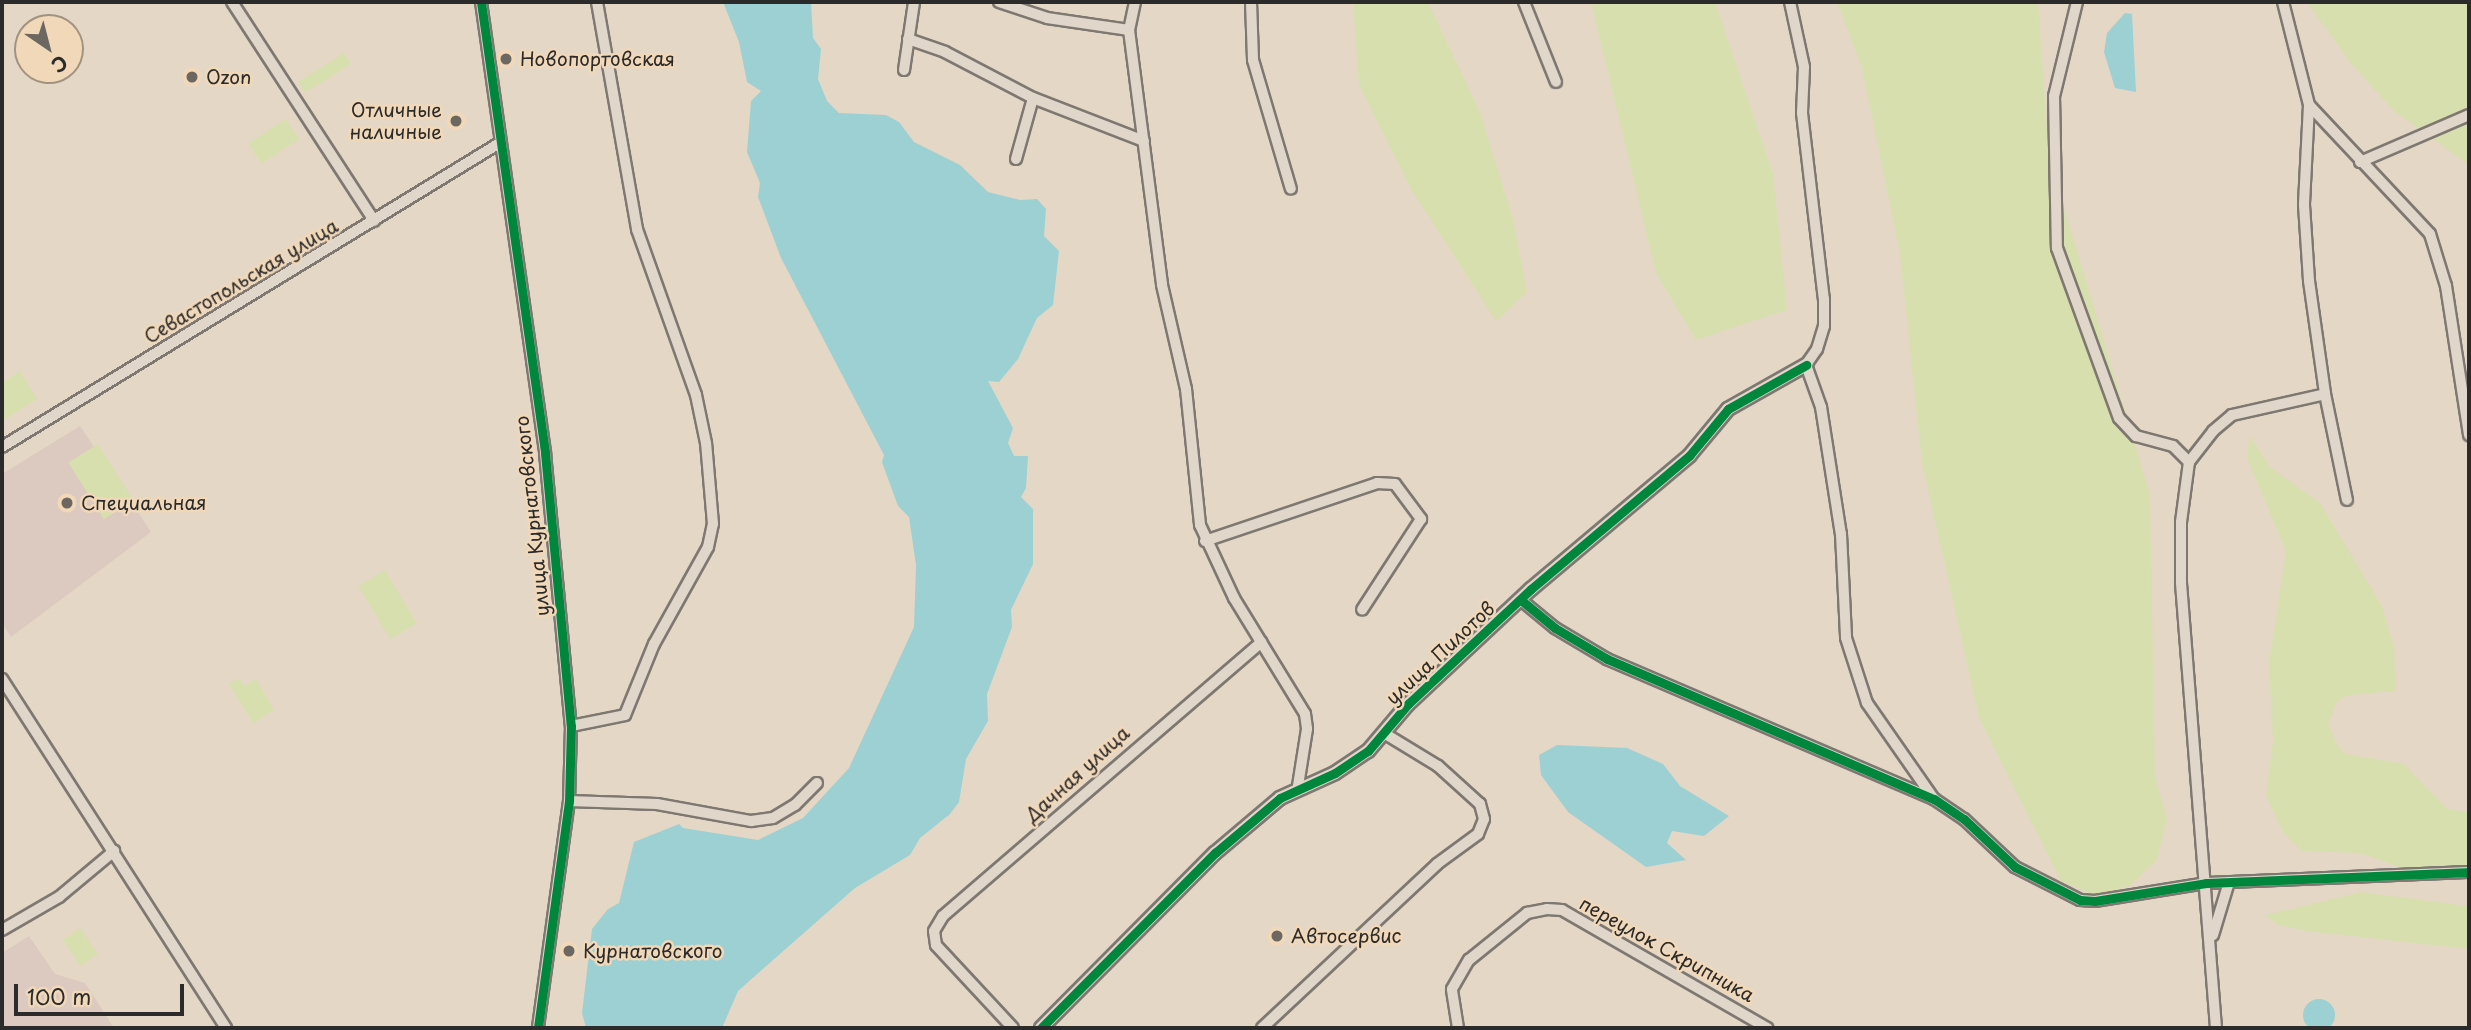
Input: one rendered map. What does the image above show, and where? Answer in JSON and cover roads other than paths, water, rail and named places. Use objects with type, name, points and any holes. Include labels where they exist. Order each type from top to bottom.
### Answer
[{"type":"street","points":[[232,2],[374,221]]},
{"type":"street","name":"улица Курнатовского","points":[[481,2],[498,144],[545,453],[570,726],[569,801],[538,1028]]},
{"type":"street","points":[[570,726],[625,715],[654,644],[708,547],[713,524],[706,443],[696,394],[637,229],[597,2]]},
{"type":"street","points":[[904,70],[914,2]]},
{"type":"street","points":[[999,2],[1047,18],[1129,30]]},
{"type":"street","points":[[1135,2],[1129,30],[1162,285],[1186,389],[1205,541],[1305,714],[1307,729],[1298,786]]},
{"type":"street","points":[[1251,2],[1253,60],[1291,190]]},
{"type":"street","points":[[1524,2],[1556,82]]},
{"type":"street","points":[[1790,2],[1804,67],[1802,113],[1824,299],[1824,326],[1817,349],[1806,365],[1821,407],[1837,509],[1846,638],[1856,678],[1867,703],[1934,799]]},
{"type":"street","points":[[2077,2],[2054,96],[2057,248],[2119,418],[2136,436],[2174,446],[2189,462]]},
{"type":"street","points":[[2283,2],[2309,105],[2306,244],[2325,394],[2347,500]]},
{"type":"street","points":[[908,39],[945,52],[1033,98],[1144,141]]},
{"type":"street","points":[[1016,159],[1033,98]]},
{"type":"street","points":[[2309,105],[2360,162],[2419,219],[2437,248],[2469,435]]},
{"type":"street","points":[[2360,162],[2469,115]]},
{"type":"street","name":"Севастопольская улица","points":[[2,447],[498,144]]},
{"type":"street","name":"улица Пилотов","points":[[1041,1028],[1215,853],[1298,786],[1350,765],[1384,733],[1408,704],[1521,600],[1689,457],[1728,409],[1806,365]]},
{"type":"street","points":[[2216,1028],[2212,936],[2179,545],[2189,462],[2213,431],[2232,415],[2325,394]]},
{"type":"street","points":[[1205,541],[1377,483],[1395,484],[1422,519],[1362,610]]},
{"type":"street","points":[[1521,600],[1563,634],[1615,664],[1934,799],[1964,819],[2015,867],[2080,900],[2095,901],[2206,883],[2469,872]]},
{"type":"street","name":"Дачная улица","points":[[1013,1028],[936,945],[934,931],[943,916],[1261,642]]},
{"type":"street","points":[[2,679],[226,1028]]},
{"type":"street","points":[[1262,1028],[1420,878],[1478,834],[1484,819],[1480,804],[1438,766],[1384,733]]},
{"type":"street","points":[[569,801],[657,804],[751,821],[773,818],[795,806],[817,783]]},
{"type":"street","points":[[2,930],[59,897],[114,852]]},
{"type":"street","points":[[2212,936],[2229,882]]},
{"type":"street","name":"переулок Скрипника","points":[[1458,1028],[1452,989],[1469,960],[1527,913],[1547,909],[1562,911],[1767,1028]]},
{"type":"water","points":[[723,2],[811,2],[813,38],[821,49],[818,79],[827,101],[839,113],[886,115],[899,122],[914,142],[960,165],[988,192],[1020,200],[1037,199],[1046,209],[1044,236],[1059,251],[1053,305],[1037,318],[1018,359],[999,382],[988,381],[1013,428],[1008,443],[1014,456],[1028,456],[1026,488],[1021,497],[1033,509],[1033,564],[1011,610],[1012,627],[987,694],[988,721],[966,759],[959,802],[950,814],[920,838],[910,855],[855,888],[738,991],[722,1028],[586,1028],[582,1013],[592,929],[608,909],[619,903],[634,842],[679,824],[683,828],[758,840],[803,818],[849,768],[914,627],[916,565],[909,517],[898,506],[882,462],[884,455],[781,258],[758,197],[760,183],[747,152],[751,101],[761,91],[747,82],[739,42]]},
{"type":"water","points":[[2125,13],[2132,14],[2136,92],[2115,88],[2104,52],[2107,33]]},
{"type":"water","points":[[1557,745],[1627,748],[1663,764],[1680,786],[1729,816],[1704,836],[1672,831],[1667,843],[1686,860],[1646,867],[1568,812],[1541,775],[1539,755]]},
{"type":"water","points":[[2319,999],[2330,1004],[2335,1015],[2330,1026],[2319,1031],[2308,1026],[2303,1015],[2308,1004]]},
{"type":"place","name":"Новопортовская","points":[[506,59]]},
{"type":"place","name":"Ozon","points":[[192,77]]},
{"type":"place","name":"Отличные наличные","points":[[456,121]]},
{"type":"place","name":"Специальная","points":[[67,503]]},
{"type":"place","name":"Автосервис","points":[[1277,936]]},
{"type":"place","name":"Курнатовского","points":[[569,951]]}]
